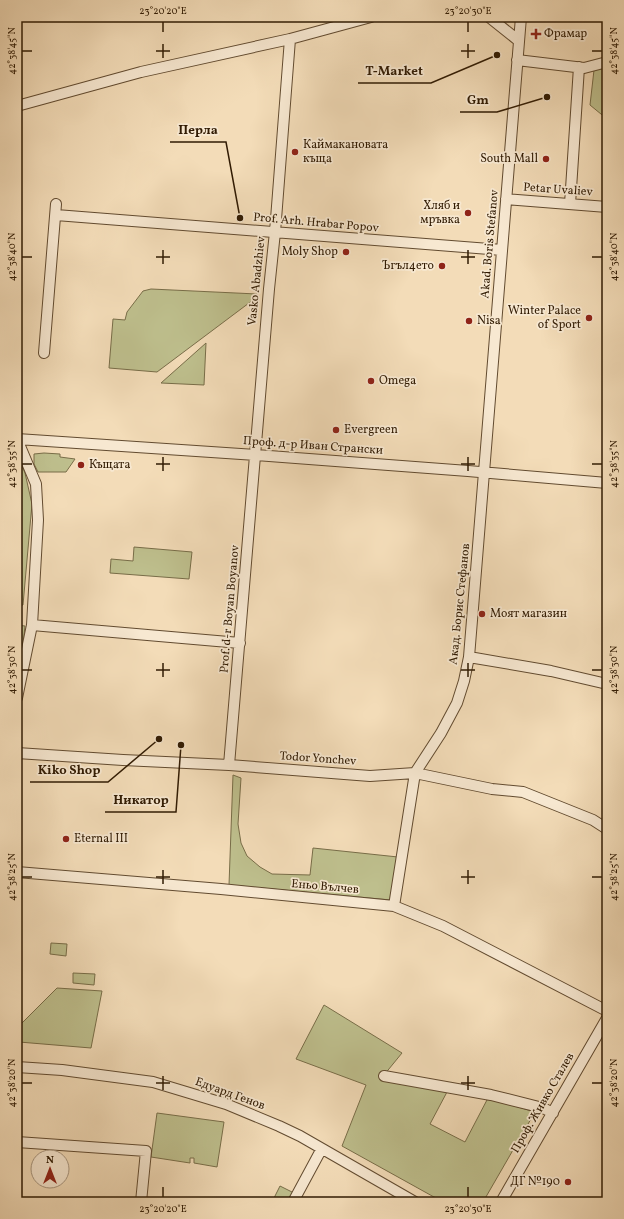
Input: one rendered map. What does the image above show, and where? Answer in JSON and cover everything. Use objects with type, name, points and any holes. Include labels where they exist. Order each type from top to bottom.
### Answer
[{"type":"street","points":[[17,106],[141,72],[290,39],[371,17]]},
{"type":"street","points":[[489,17],[519,41]]},
{"type":"street","name":"Akad. Boris Stefanov","points":[[485,472],[521,17]]},
{"type":"street","name":"Vasko Abadzhiev","points":[[256,455],[290,39]]},
{"type":"street","points":[[517,60],[579,67],[590,67],[607,62]]},
{"type":"street","points":[[570,204],[579,67]]},
{"type":"street","name":"Petar Uvaliev","points":[[506,199],[607,207]]},
{"type":"street","points":[[44,353],[56,204]]},
{"type":"street","name":"Prof. Arh. Hrabar Popov","points":[[56,215],[502,250]]},
{"type":"street","points":[[17,439],[36,484],[38,520],[32,625],[17,698]]},
{"type":"street","name":"Проф. д-р Иван Странски","points":[[17,439],[485,472],[607,483]]},
{"type":"street","name":"Prof. d-r Boyan Boyanov","points":[[229,765],[256,455]]},
{"type":"street","name":"Акад. Борис Стефанов","points":[[394,906],[415,773],[441,733],[457,704],[464,681],[469,657],[485,472]]},
{"type":"street","points":[[32,625],[240,643]]},
{"type":"street","points":[[469,657],[551,671],[607,684]]},
{"type":"street","name":"Todor Yonchev","points":[[17,753],[229,765],[370,776],[415,773],[492,789],[523,792],[593,820],[607,829]]},
{"type":"street","name":"Еньо Вълчев","points":[[17,872],[221,889],[394,906],[443,926],[607,1011]]},
{"type":"street","name":"Проф. Живко Сталев","points":[[502,1202],[607,1018]]},
{"type":"street","name":"Едуард Генов","points":[[17,1067],[62,1070],[153,1082],[226,1104],[300,1136],[321,1150],[415,1202]]},
{"type":"street","points":[[384,1076],[491,1095],[542,1108],[552,1113]]},
{"type":"street","points":[[17,1142],[146,1152],[141,1202]]},
{"type":"street","points":[[293,1202],[321,1150]]},
{"type":"green space","points":[[607,67],[607,119],[590,105],[594,70]]},
{"type":"green space","points":[[151,289],[257,294],[257,297],[157,372],[109,368],[113,319],[125,320],[127,312],[143,291]]},
{"type":"green space","points":[[206,343],[204,385],[161,383]]},
{"type":"green space","points":[[34,454],[60,454],[60,457],[75,459],[66,472],[38,472],[34,464]]},
{"type":"green space","points":[[17,455],[25,473],[32,504],[23,605],[17,606]]},
{"type":"green space","points":[[134,547],[192,552],[189,579],[110,573],[111,559],[133,561]]},
{"type":"green space","points":[[17,625],[25,626],[17,700]]},
{"type":"green space","points":[[233,775],[241,778],[238,824],[241,843],[247,856],[260,867],[272,874],[310,875],[313,848],[398,857],[391,900],[229,885]]},
{"type":"green space","points":[[51,943],[67,944],[66,956],[50,954]]},
{"type":"green space","points":[[73,973],[95,974],[94,985],[73,983]]},
{"type":"green space","points":[[57,988],[102,991],[91,1048],[19,1042],[20,1025]]},
{"type":"green space","points":[[324,1005],[402,1053],[384,1075],[447,1092],[430,1124],[465,1142],[488,1098],[535,1112],[483,1202],[443,1202],[342,1146],[366,1085],[296,1059]]},
{"type":"green space","points":[[157,1113],[224,1122],[217,1167],[194,1163],[194,1158],[190,1158],[190,1163],[151,1157]]},
{"type":"green space","points":[[280,1186],[294,1193],[289,1202],[272,1202]]},
{"type":"place","name":"Фрамар","points":[[536,34]]},
{"type":"place","name":"T-Market","points":[[497,55]]},
{"type":"place","name":"Gm","points":[[547,97]]},
{"type":"place","name":"Каймакановата къща","points":[[295,152]]},
{"type":"place","name":"South Mall","points":[[546,159]]},
{"type":"place","name":"Хляб и мръвка","points":[[468,213]]},
{"type":"place","name":"Перла","points":[[240,218]]},
{"type":"place","name":"Moly Shop","points":[[346,252]]},
{"type":"place","name":"Ъгъл4ето","points":[[442,266]]},
{"type":"place","name":"Winter Palace of Sport","points":[[589,318]]},
{"type":"place","name":"Nisa","points":[[469,321]]},
{"type":"place","name":"Omega","points":[[371,381]]},
{"type":"place","name":"Evergreen","points":[[336,430]]},
{"type":"place","name":"Къщата","points":[[81,465]]},
{"type":"place","name":"Моят магазин","points":[[482,614]]},
{"type":"place","name":"Kiko Shop","points":[[159,739]]},
{"type":"place","name":"Никатор","points":[[181,745]]},
{"type":"place","name":"Eternal III","points":[[66,839]]},
{"type":"place","name":"ДГ №190","points":[[568,1182]]}]
